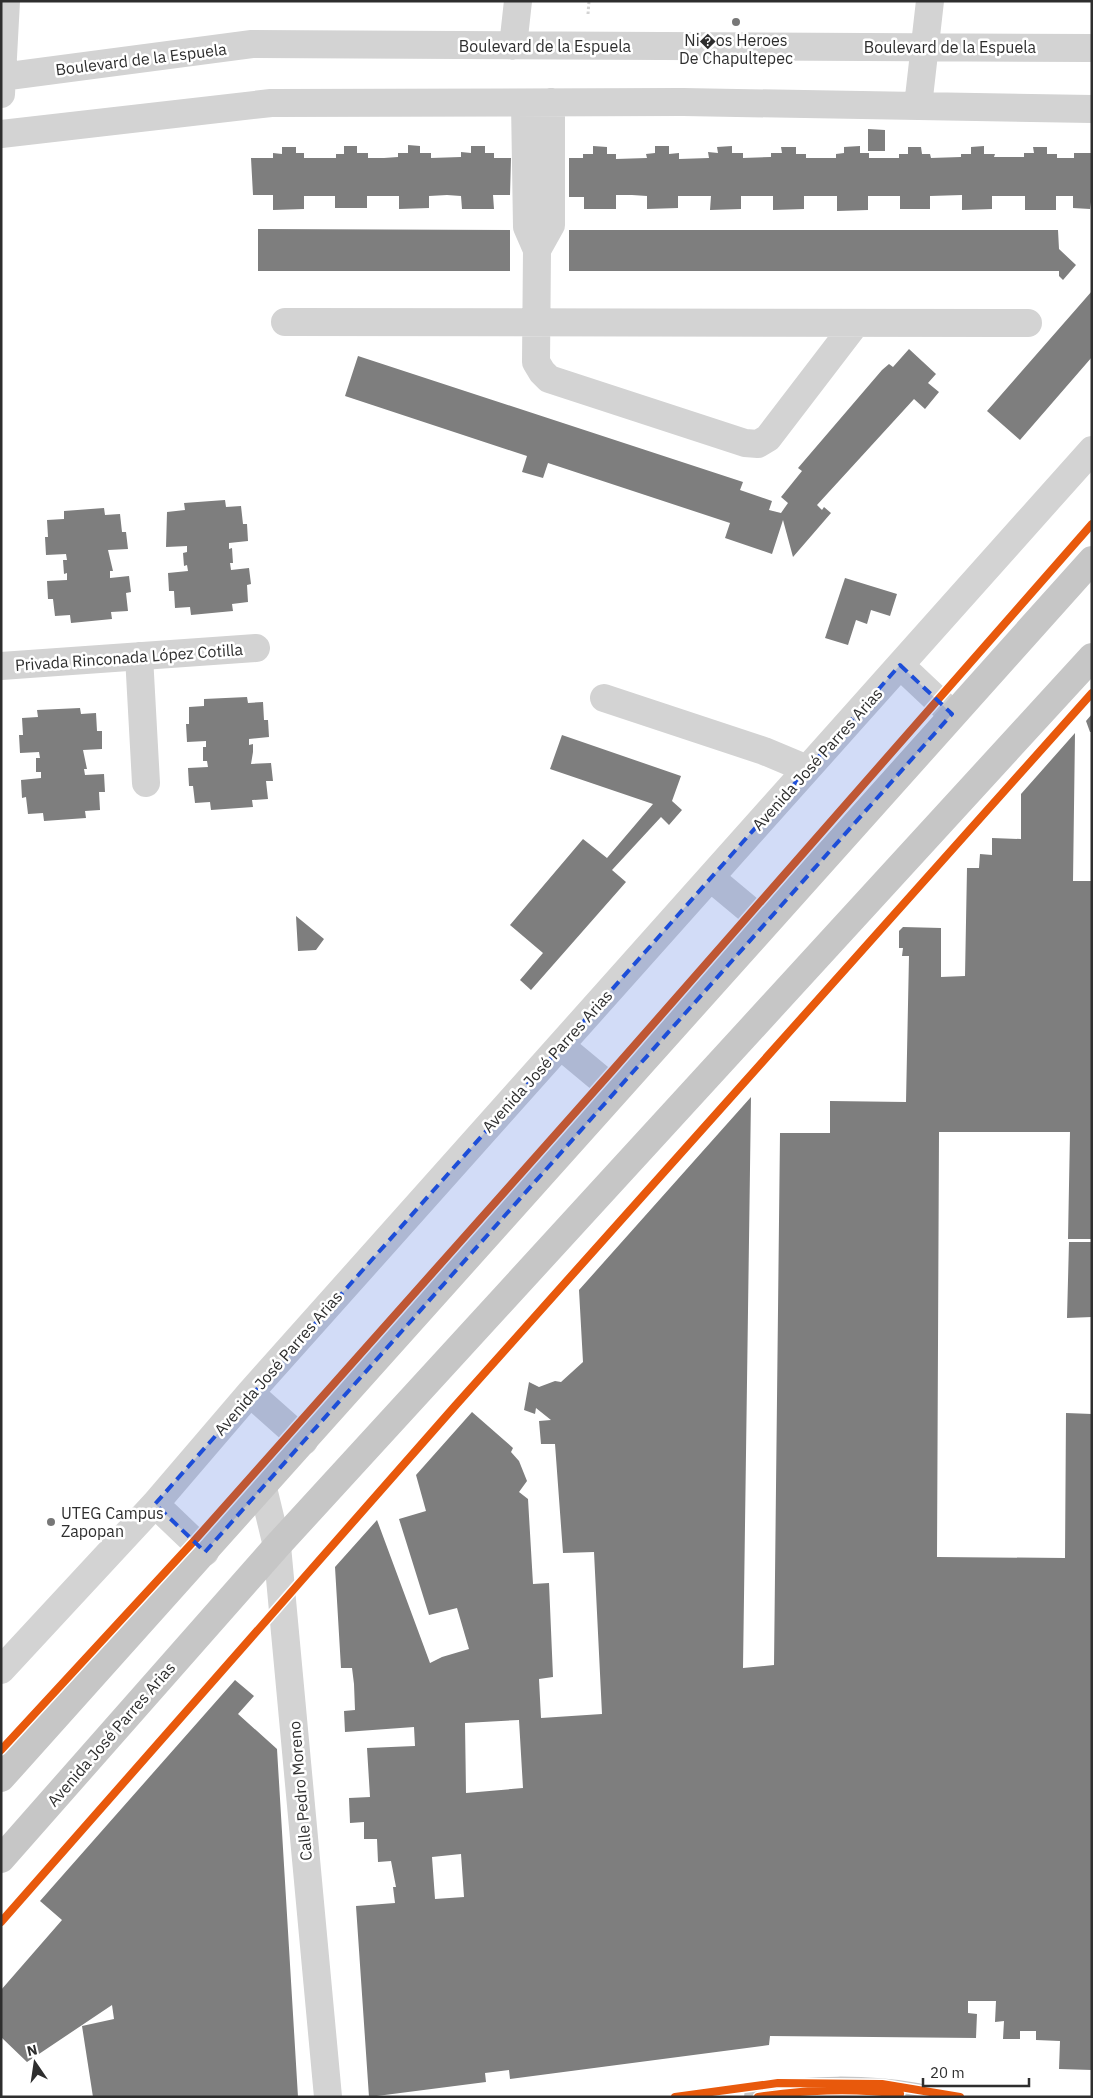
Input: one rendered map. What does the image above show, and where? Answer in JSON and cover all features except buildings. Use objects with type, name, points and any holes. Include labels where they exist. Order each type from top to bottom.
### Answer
[{"type":"main road","points":[[1,1778],[263,1488],[765,923],[1092,560]]},
{"type":"main road","name":"Avenida José Parres Arias","points":[[1,1859],[277,1546],[1092,657]]},
{"type":"main road","points":[[758,2097],[780,2094],[834,2092],[898,2093],[917,2097]]},
{"type":"street","points":[[2,83],[6,1]]},
{"type":"street","points":[[513,46],[518,1]]},
{"type":"street","points":[[918,106],[930,1]]},
{"type":"street","name":"Boulevard de la Espuela","points":[[2,83],[252,44],[1092,48]]},
{"type":"street","points":[[538,102],[527,227],[537,250],[536,362],[542,372],[549,378],[745,443],[758,444],[768,438],[856,323]]},
{"type":"street","points":[[1,134],[271,103],[683,102],[1092,109]]},
{"type":"street","points":[[285,322],[1028,323]]},
{"type":"street","name":"Avenida José Parres Arias","points":[[1,1670],[154,1504],[250,1393],[1092,450]]},
{"type":"street","name":"Privada Rinconada López Cotilla","points":[[1,666],[256,648]]},
{"type":"street","points":[[139,656],[146,783]]},
{"type":"street","points":[[900,665],[952,714]]},
{"type":"street","points":[[604,698],[764,751],[807,769]]},
{"type":"street","points":[[711,878],[765,923]]},
{"type":"street","points":[[561,1046],[616,1091]]},
{"type":"street","points":[[250,1393],[304,1441]]},
{"type":"street","name":"Calle Pedro Moreno","points":[[263,1488],[277,1546],[328,2097]]},
{"type":"street","points":[[154,1504],[205,1552]]},
{"type":"highlighted area","points":[[900,665],[952,714],[205,1552],[155,1504]]},
{"type":"cycle path","points":[[1,1750],[194,1541],[612,1071],[1092,524]]},
{"type":"cycle path","points":[[1,1922],[455,1406],[1092,693]]},
{"type":"cycle path","points":[[675,2097],[778,2083],[882,2084],[960,2097]]},
{"type":"cycle path","points":[[758,2097],[829,2091],[865,2091],[900,2094]]},
{"type":"place","name":"Ni�os Heroes De Chapultepec","points":[[736,22]]},
{"type":"place","name":"UTEG Campus Zapopan","points":[[51,1522]]}]
